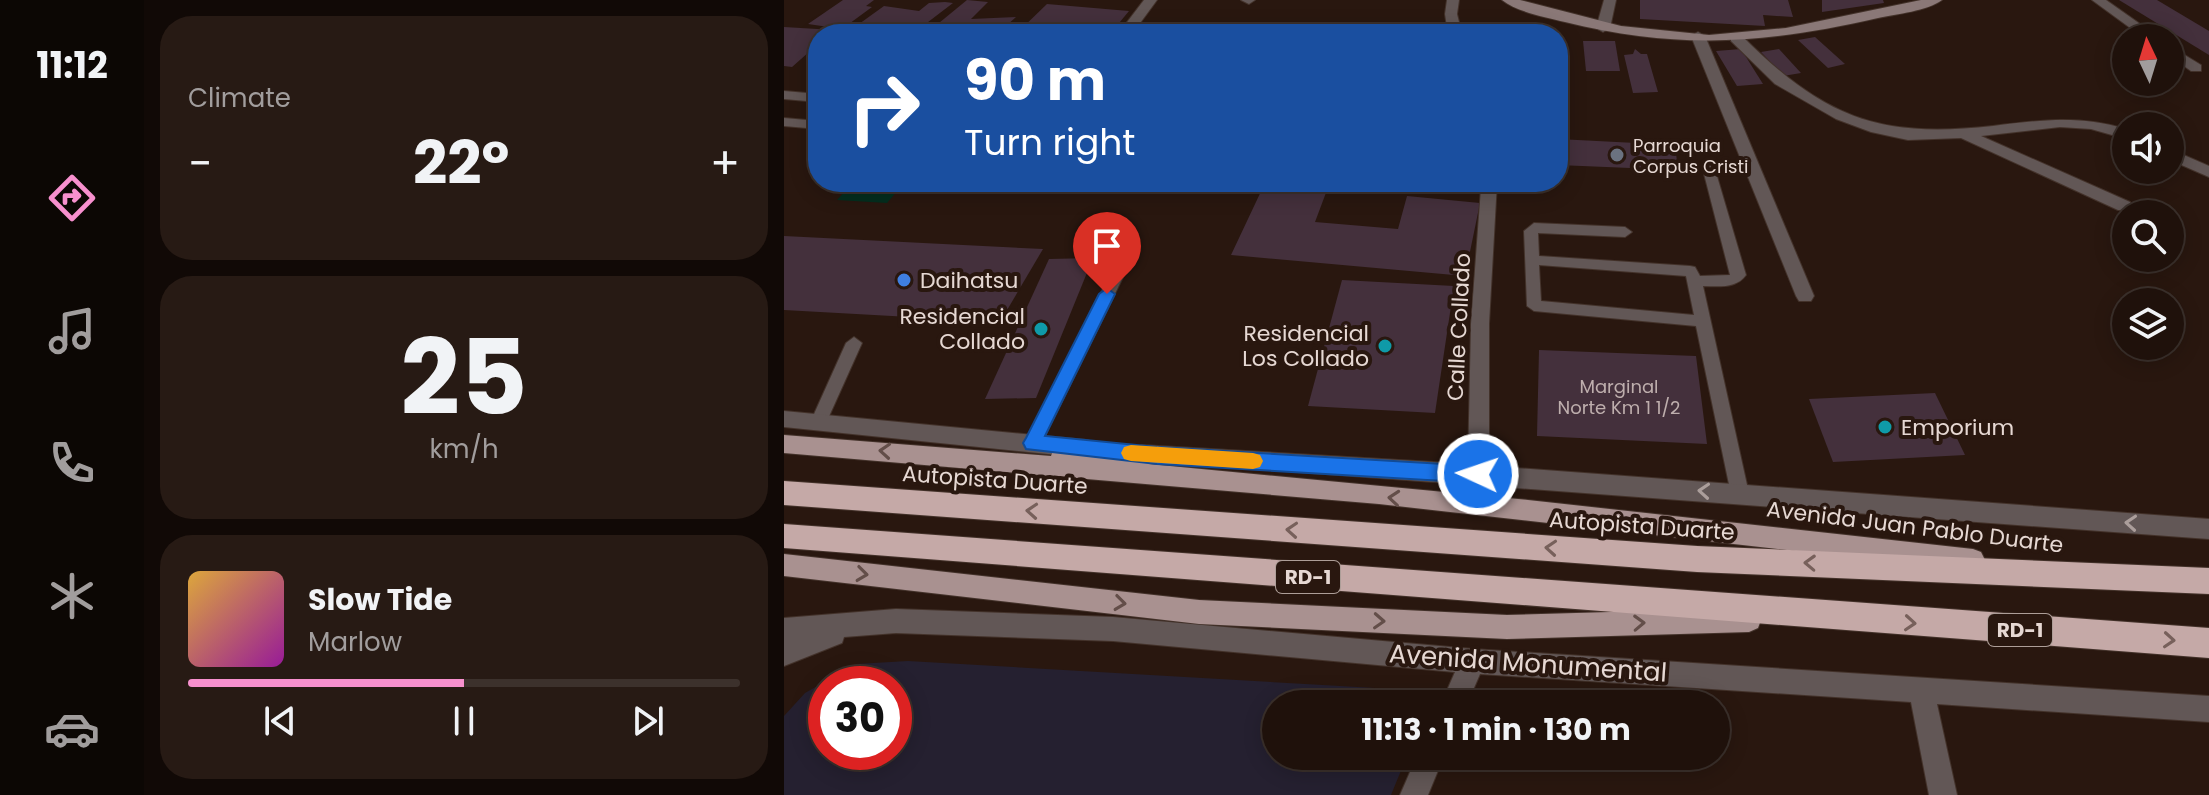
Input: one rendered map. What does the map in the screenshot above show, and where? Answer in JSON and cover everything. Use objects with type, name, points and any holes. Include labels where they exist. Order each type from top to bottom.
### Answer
[{"type":"highway","name":"Autopista Duarte","points":[[784,493],[1697,559],[2084,573],[2209,581]]},
{"type":"highway","name":"RD-1","points":[[784,536],[2209,643]]},
{"type":"main road","points":[[1508,0],[1550,16],[1603,28],[1736,38],[1936,0]]},
{"type":"main road","points":[[784,428],[817,446]]},
{"type":"main road","name":"Avenida Juan Pablo Duarte","points":[[784,444],[919,453],[1704,527],[2084,573]]},
{"type":"main road","points":[[919,453],[1157,455]]},
{"type":"main road","points":[[784,565],[1245,615],[1507,627],[1832,617]]},
{"type":"street","points":[[1135,0],[1150,1]]},
{"type":"street","points":[[1453,0],[1453,24]]},
{"type":"street","points":[[1603,28],[1610,0]]},
{"type":"street","points":[[2098,0],[2133,24]]},
{"type":"street","points":[[1133,24],[1150,1]]},
{"type":"street","points":[[1698,36],[1805,296]]},
{"type":"street","points":[[1736,38],[1779,81],[1812,103],[1905,134],[1964,134],[2072,120],[2112,129]]},
{"type":"street","points":[[2184,60],[2196,68]]},
{"type":"street","points":[[784,95],[808,97]]},
{"type":"street","points":[[784,122],[808,124]]},
{"type":"street","points":[[1964,134],[2112,201]]},
{"type":"street","points":[[2184,160],[2209,172]]},
{"type":"street","name":"Calle Collado","points":[[1478,474],[1480,324],[1488,192]]},
{"type":"street","points":[[784,419],[1157,455],[1478,474],[2209,529]]},
{"type":"street","name":"Avenida Monumental","points":[[784,654],[819,637],[896,621]]},
{"type":"street","name":"Avenida Monumental","points":[[784,630],[896,621],[1113,629],[1473,661],[2209,709]]},
{"type":"street","points":[[1460,690],[1473,661]]},
{"type":"street","points":[[1922,692],[1943,795]]},
{"type":"street","points":[[1414,795],[1425,770]]},
{"type":"lane","points":[[1695,281],[1734,280],[1739,275],[1708,166]]},
{"type":"lane","points":[[1625,232],[1534,228],[1531,231],[1534,306],[1703,321]]},
{"type":"lane","points":[[1532,260],[1685,269],[1693,275],[1740,494]]},
{"type":"lane","points":[[1033,443],[1120,269]]},
{"type":"lane","points":[[818,423],[854,343]]},
{"type":"shaded area","points":[[908,661],[1410,690],[1262,690],[1262,770],[1401,770],[1391,795],[784,795],[784,716],[808,691],[808,770],[912,770],[912,666],[852,666]]},
{"type":"green space","points":[[844,192],[896,192],[887,203],[837,200]]},
{"type":"building","points":[[843,0],[874,0],[866,6],[872,7],[849,24],[808,24]]},
{"type":"building","points":[[967,0],[988,2],[971,19],[1016,17],[1008,24],[938,24]]},
{"type":"building","points":[[1640,0],[1788,0],[1793,17],[1763,15],[1765,26],[1640,19]]},
{"type":"building","points":[[1822,0],[1883,0],[1884,3],[1822,12]]},
{"type":"building","points":[[2119,0],[2157,0],[2209,31],[2209,55],[2184,40],[2184,24],[2158,24]]},
{"type":"building","points":[[929,3],[953,3],[925,24],[859,24],[884,6],[919,11]]},
{"type":"building","points":[[1047,4],[1129,11],[1118,24],[1026,24]]},
{"type":"building","points":[[784,27],[808,28],[808,53],[792,67],[784,66]]},
{"type":"building","points":[[1815,37],[1845,64],[1828,68],[1798,40]]},
{"type":"building","points":[[1583,41],[1615,41],[1620,71],[1586,71]]},
{"type":"building","points":[[1635,49],[1647,54],[1658,92],[1633,93],[1624,55],[1633,54]]},
{"type":"building","points":[[1741,49],[1763,84],[1737,86],[1716,51]]},
{"type":"building","points":[[1779,49],[1801,73],[1783,76],[1761,52]]},
{"type":"building","name":"Parroquia Corpus Cristi","points":[[1568,140],[1675,145],[1678,170],[1568,165]]},
{"type":"building","points":[[1261,192],[1326,192],[1315,222],[1398,229],[1407,196],[1480,203],[1465,276],[1231,255]]},
{"type":"building","name":"Daihatsu","points":[[784,236],[1043,249],[1000,322],[784,310]]},
{"type":"building","name":"Residencial Collado","points":[[1093,258],[1036,398],[985,399],[1049,259]]},
{"type":"building","name":"Residencial Los Collado","points":[[1342,280],[1454,286],[1435,413],[1308,406]]},
{"type":"building","points":[[1539,350],[1696,356],[1707,444],[1537,436]]},
{"type":"building","name":"Emporium","points":[[1935,393],[1965,455],[1833,462],[1809,399]]},
{"type":"slow traffic","points":[[1131,453],[1253,461]]},
{"type":"place","name":"Parroquia Corpus Cristi","points":[[1617,155]]},
{"type":"place","name":"Daihatsu","points":[[904,280]]},
{"type":"place","name":"Residencial Collado","points":[[1041,329]]},
{"type":"place","name":"Residencial Los Collado","points":[[1385,346]]},
{"type":"place","name":"Emporium","points":[[1885,427]]},
{"type":"route","points":[[1107,294],[1033,443],[1157,455],[1478,474]]}]
